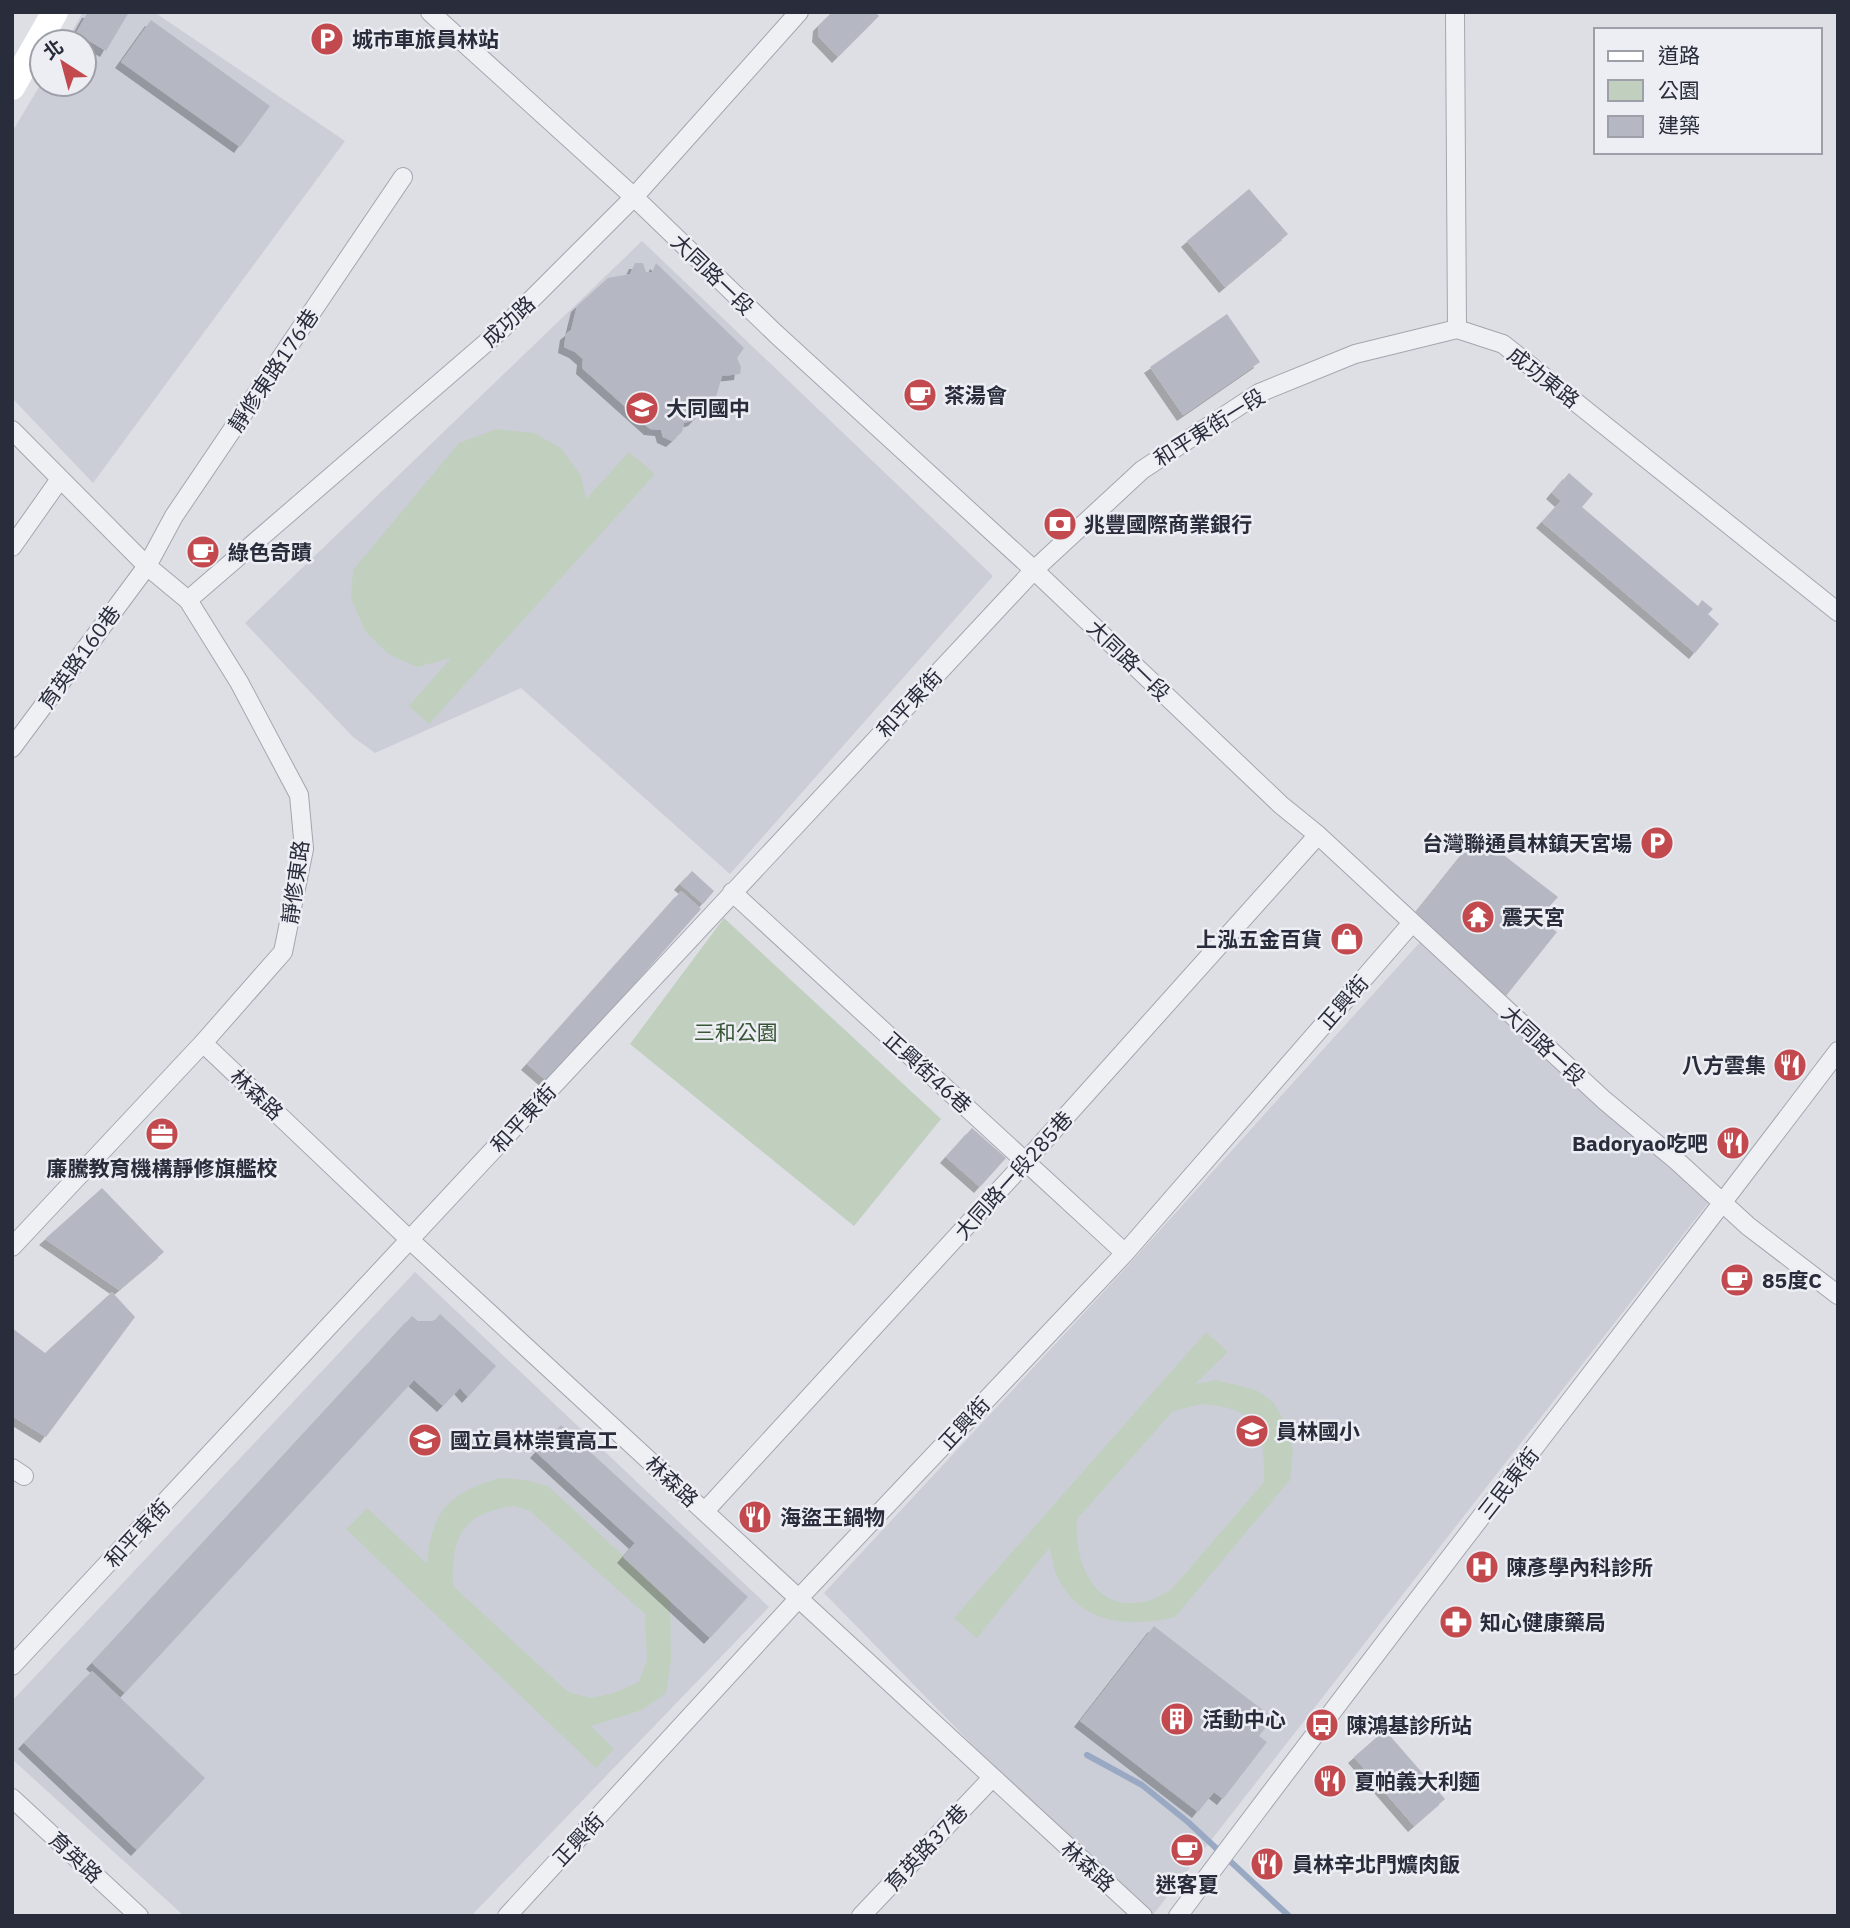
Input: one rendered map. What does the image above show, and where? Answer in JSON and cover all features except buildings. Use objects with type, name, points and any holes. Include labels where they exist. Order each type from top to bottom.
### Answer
[{"type":"street","points":[[12,87],[55,12]]},
{"type":"street","name":"大同路一段","points":[[430,12],[634,197],[776,334],[1034,570],[1281,805],[1318,835],[1604,1100],[1748,1226],[1838,1295]]},
{"type":"street","name":"成功路","points":[[188,600],[502,329],[634,197],[799,12]]},
{"type":"street","points":[[1455,12],[1457,329]]},
{"type":"street","name":"靜修東路176巷","points":[[147,566],[174,516],[403,177]]},
{"type":"street","name":"和平東街一段","points":[[1034,570],[1142,470],[1259,393],[1355,354],[1457,329]]},
{"type":"street","name":"成功東路","points":[[1457,329],[1503,344],[1838,612]]},
{"type":"street","name":"靜修東路","points":[[12,430],[147,566],[188,600],[239,682],[299,795],[303,849],[284,952],[203,1043],[12,1247]]},
{"type":"street","points":[[12,547],[60,479]]},
{"type":"street","name":"育英路160巷","points":[[12,748],[147,566]]},
{"type":"street","name":"和平東街","points":[[12,1666],[1034,570]]},
{"type":"street","name":"大同路一段285巷","points":[[705,1511],[1026,1161],[1318,835]]},
{"type":"street","name":"正興街46巷","points":[[732,892],[1125,1253]]},
{"type":"street","name":"正興街","points":[[507,1916],[799,1598],[1125,1253],[1412,923]]},
{"type":"street","name":"林森路","points":[[203,1043],[410,1240],[1143,1916]]},
{"type":"street","name":"三民東街","points":[[1178,1916],[1351,1684],[1541,1441],[1838,1051]]},
{"type":"street","name":"育英路37巷","points":[[861,1916],[992,1778]]},
{"type":"street","name":"育英路","points":[[12,1798],[139,1916]]},
{"type":"shaded area","points":[[83,12],[154,12],[345,141],[93,483],[12,398],[12,132],[32,98],[98,98],[98,28],[74,28]]},
{"type":"shaded area","name":"大同國中","points":[[642,241],[993,576],[730,874],[521,688],[375,753],[353,737],[245,623]]},
{"type":"shaded area","name":"員林國小","points":[[1422,940],[1708,1203],[1152,1916],[1140,1916],[824,1593],[1124,1270]]},
{"type":"shaded area","name":"國立員林崇實高工","points":[[415,1272],[769,1607],[471,1916],[184,1916],[12,1759],[12,1701]]},
{"type":"green space","points":[[496,429],[534,433],[561,448],[581,476],[586,499],[629,452],[655,474],[429,724],[409,706],[451,658],[417,667],[388,654],[365,631],[351,598],[353,570],[459,443]]},
{"type":"green space","name":"三和公園","points":[[724,918],[941,1119],[854,1226],[630,1044]]},
{"type":"green space","points":[[1206,1332],[1228,1352],[1195,1384],[1216,1380],[1256,1390],[1274,1403],[1285,1422],[1293,1449],[1290,1480],[1175,1617],[1123,1622],[1091,1613],[1066,1591],[1056,1574],[1050,1547],[977,1638],[954,1618]],"holes":[[[1203,1404],[1237,1411],[1255,1425],[1263,1449],[1264,1482],[1171,1590],[1151,1600],[1132,1603],[1115,1601],[1102,1594],[1084,1569],[1079,1553],[1077,1519],[1173,1411]]]},
{"type":"green space","points":[[500,1478],[526,1480],[548,1486],[670,1599],[671,1660],[666,1693],[642,1710],[591,1726],[614,1749],[596,1768],[346,1529],[367,1508],[427,1564],[429,1546],[438,1518],[456,1498]],"holes":[[[514,1506],[530,1511],[645,1614],[647,1660],[639,1682],[614,1693],[591,1698],[568,1692],[453,1586],[454,1554],[463,1530],[471,1521],[496,1509]]]},
{"type":"waterway","points":[[1087,1755],[1142,1785],[1188,1822],[1289,1916]]},
{"type":"place","name":"城市車旅員林站","points":[[327,39]]},
{"type":"place","name":"茶湯會","points":[[920,395]]},
{"type":"place","name":"大同國中","points":[[642,408]]},
{"type":"place","name":"兆豐國際商業銀行","points":[[1060,524]]},
{"type":"place","name":"綠色奇蹟","points":[[203,552]]},
{"type":"place","name":"台灣聯通員林鎮天宮場","points":[[1657,843]]},
{"type":"place","name":"震天宮","points":[[1478,917]]},
{"type":"place","name":"上泓五金百貨","points":[[1347,939]]},
{"type":"place","name":"八方雲集","points":[[1790,1065]]},
{"type":"place","name":"廉騰教育機構靜修旗艦校","points":[[162,1134]]},
{"type":"place","name":"Badoryao吃吧","points":[[1733,1143]]},
{"type":"place","name":"85度C","points":[[1737,1280]]},
{"type":"place","name":"員林國小","points":[[1252,1431]]},
{"type":"place","name":"國立員林崇實高工","points":[[425,1440]]},
{"type":"place","name":"海盜王鍋物","points":[[755,1517]]},
{"type":"place","name":"陳彥學內科診所","points":[[1482,1567]]},
{"type":"place","name":"知心健康藥局","points":[[1456,1622]]},
{"type":"place","name":"活動中心","points":[[1177,1719]]},
{"type":"place","name":"陳鴻基診所站","points":[[1322,1725]]},
{"type":"place","name":"夏帕義大利麵","points":[[1330,1781]]},
{"type":"place","name":"迷客夏","points":[[1187,1850]]},
{"type":"place","name":"員林辛北門爌肉飯","points":[[1267,1864]]}]
